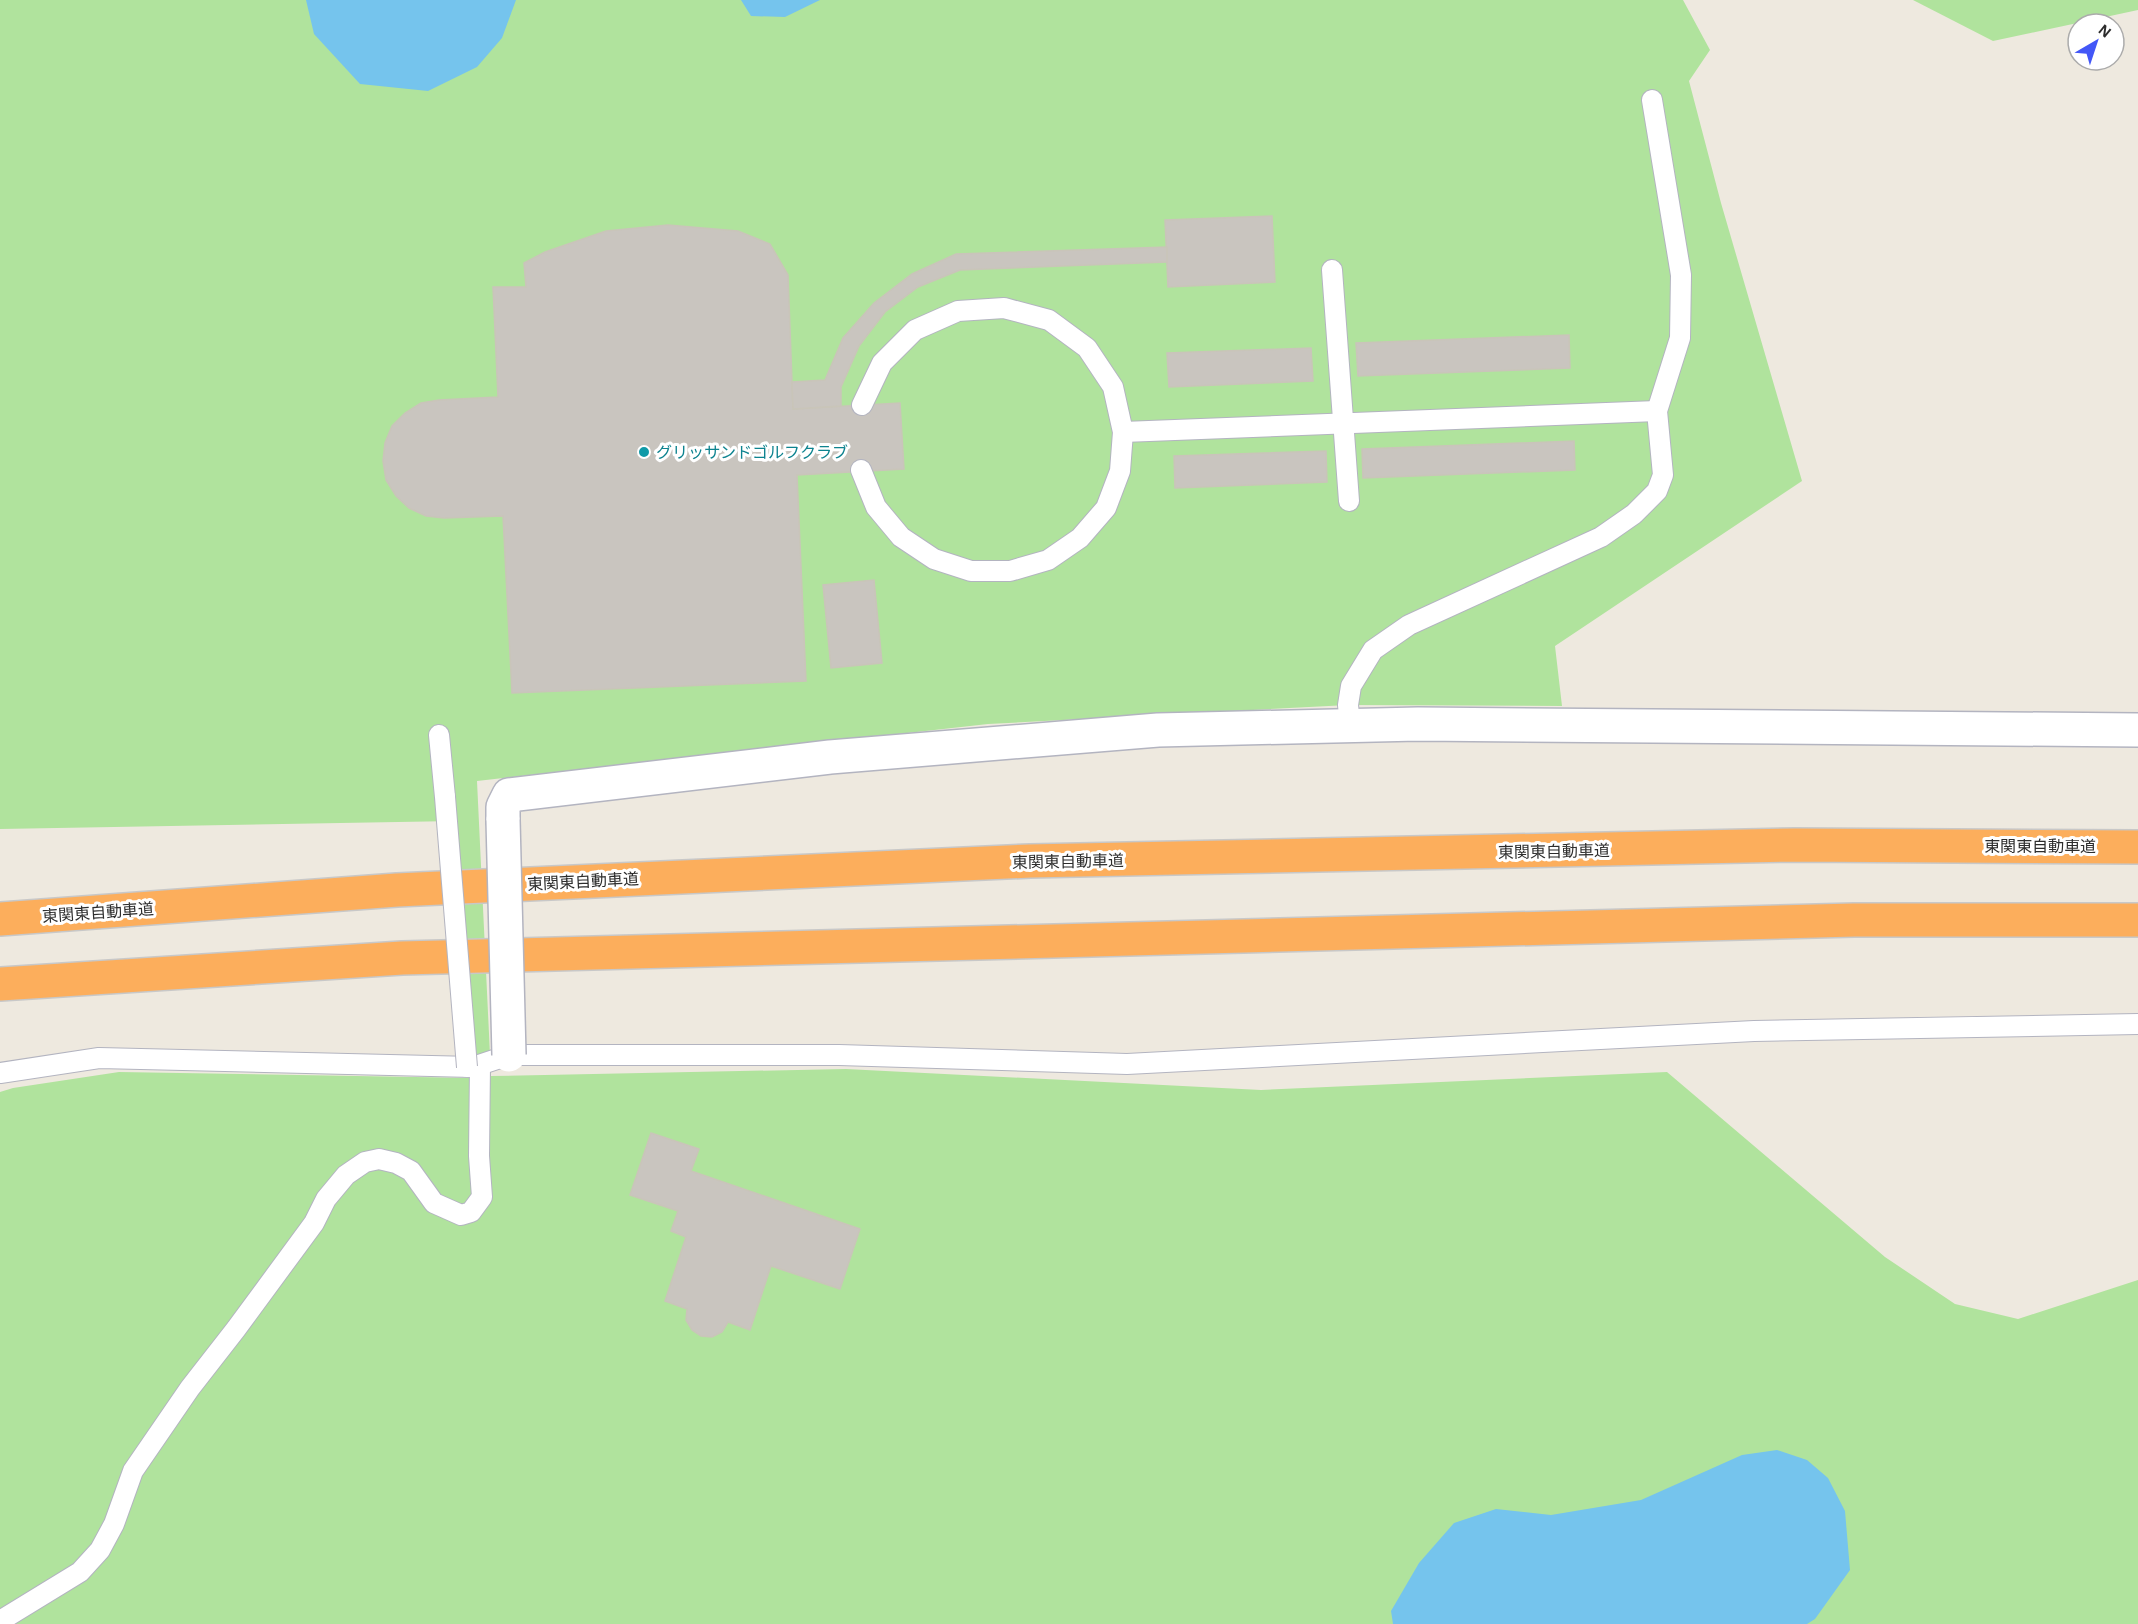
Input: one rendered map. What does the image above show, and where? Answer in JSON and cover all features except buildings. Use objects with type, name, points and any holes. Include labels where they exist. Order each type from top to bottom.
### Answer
[{"type":"highway","name":"東関東自動車道","points":[[0,919],[397,890],[1030,861],[1795,845],[2138,847]]},
{"type":"highway","points":[[0,984],[402,958],[1854,920],[2138,920]]},
{"type":"street","points":[[485,1062],[503,820],[502,807],[509,795],[830,757],[1158,730],[1418,724],[2138,730]]},
{"type":"lane","points":[[1350,725],[1348,705],[1351,686],[1373,650],[1409,625],[1601,537],[1634,514],[1657,491],[1663,475],[1657,411],[1680,338],[1681,275],[1652,99]]},
{"type":"lane","points":[[1332,270],[1349,501]]},
{"type":"lane","points":[[861,470],[876,507],[901,537],[934,560],[971,571],[1010,571],[1048,560],[1080,538],[1106,508],[1120,471],[1124,432],[1113,387],[1087,348],[1049,320],[1005,308],[958,311],[915,330],[882,363],[862,405]]},
{"type":"lane","points":[[1124,432],[1657,411]]},
{"type":"lane","points":[[0,1621],[81,1572],[100,1550],[114,1524],[133,1472],[190,1388],[314,1223],[326,1199],[346,1175],[365,1162],[379,1159],[396,1163],[411,1171],[434,1203],[462,1215],[471,1212],[482,1197],[479,1156],[485,1062],[445,797],[439,735]]},
{"type":"lane","points":[[0,1073],[99,1058],[485,1062],[839,1055],[1127,1064],[1754,1031],[2138,1024]]},
{"type":"green space","name":"グリッサンドゴルフクラブ","points":[[0,0],[1683,0],[1710,50],[1689,81],[1721,203],[1802,481],[1555,646],[1562,706],[1348,705],[988,724],[477,781],[491,1076],[846,1069],[1261,1090],[1667,1072],[1885,1257],[1955,1304],[2018,1319],[2138,1280],[2138,1624],[0,1624],[0,1092],[119,1072],[473,1078],[456,821],[0,829]]},
{"type":"green space","points":[[1913,0],[2138,0],[2138,10],[2126,13],[2066,12],[2066,25],[1993,41]]},
{"type":"water","points":[[306,0],[516,0],[502,38],[477,67],[428,91],[360,84],[314,34]]},
{"type":"water","points":[[741,0],[820,0],[785,17],[751,16]]},
{"type":"water","points":[[1777,1450],[1807,1460],[1828,1478],[1845,1511],[1850,1570],[1815,1619],[1807,1624],[1393,1624],[1391,1611],[1419,1563],[1454,1523],[1496,1509],[1551,1515],[1641,1500],[1742,1455]]},
{"type":"place","name":"グリッサンドゴルフクラブ","points":[[644,452]]}]
